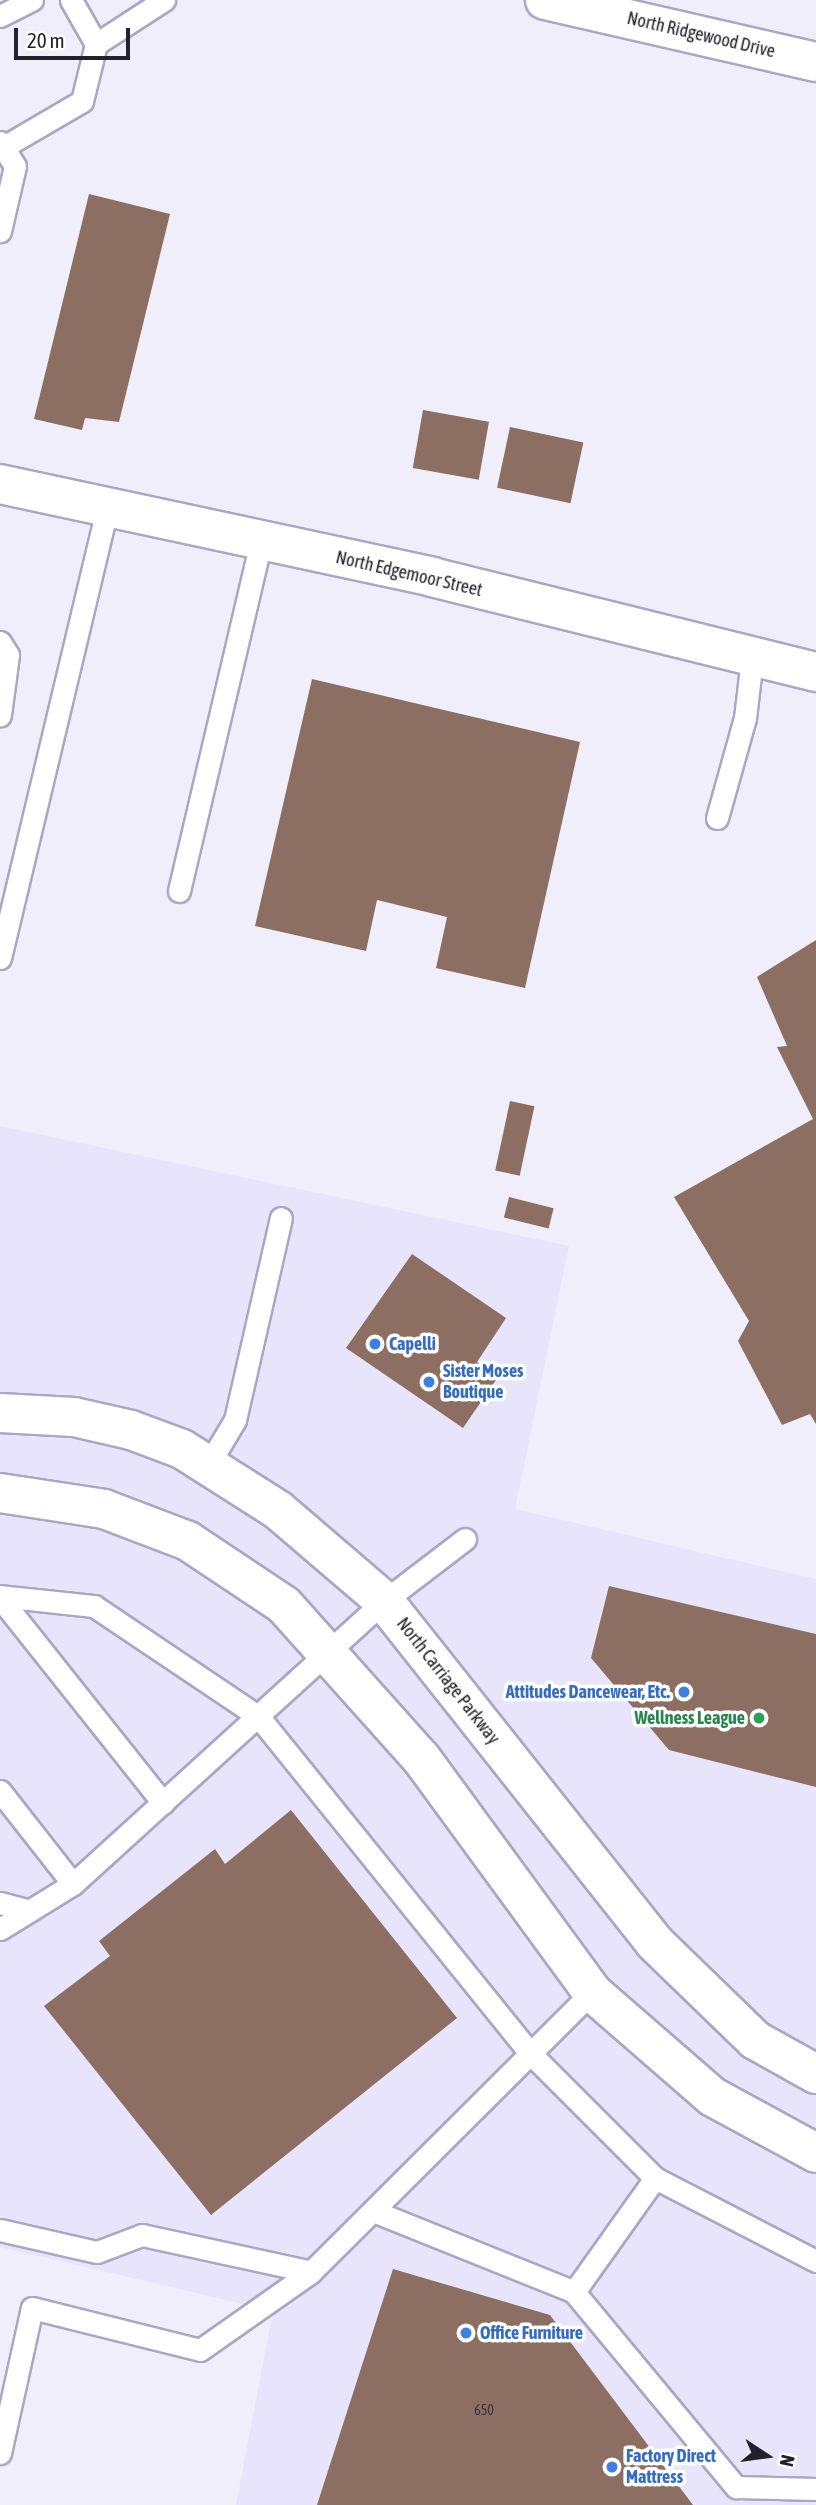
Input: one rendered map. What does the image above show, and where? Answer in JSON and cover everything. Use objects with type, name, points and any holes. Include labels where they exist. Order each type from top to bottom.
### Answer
[{"type":"street","name":"North Ridgewood Drive","points":[[545,0],[816,62]]},
{"type":"street","name":"North Edgemoor Street","points":[[0,484],[432,577],[816,672]]},
{"type":"street","name":"North Carriage Parkway","points":[[0,1413],[74,1417],[131,1430],[208,1465],[278,1510],[384,1601],[654,1942],[755,2040],[816,2074]]},
{"type":"street","points":[[0,1493],[104,1509],[188,1541],[284,1605],[421,1758],[592,1992],[713,2097],[816,2153]]},
{"type":"lane","points":[[0,16],[32,0]]},
{"type":"lane","points":[[71,0],[96,44]]},
{"type":"lane","points":[[0,231],[15,166],[1,146],[82,101],[96,44],[164,0]]},
{"type":"lane","points":[[1,949],[107,508]]},
{"type":"lane","points":[[179,891],[261,541]]},
{"type":"lane","points":[[0,642],[8,655],[0,715]]},
{"type":"lane","points":[[717,818],[745,719],[752,658]]},
{"type":"lane","points":[[208,1465],[235,1420],[281,1218]]},
{"type":"lane","points":[[0,1928],[73,1884],[384,1601],[465,1539]]},
{"type":"lane","points":[[0,1597],[94,1606],[258,1716],[530,2053],[654,2178],[816,2261]]},
{"type":"lane","points":[[0,1597],[163,1802]]},
{"type":"lane","points":[[0,1791],[73,1884]]},
{"type":"lane","points":[[0,1903],[29,1911]]},
{"type":"lane","points":[[0,2453],[32,2308],[200,2350],[311,2272],[592,1992]]},
{"type":"lane","points":[[574,2292],[654,2178]]},
{"type":"lane","points":[[373,2211],[574,2292],[736,2487],[816,2488]]},
{"type":"lane","points":[[0,2230],[97,2252],[142,2235],[311,2272]]},
{"type":"shaded area","points":[[0,1126],[569,1246],[515,1509],[816,1579],[816,2505],[236,2505],[273,2311],[0,2247]]},
{"type":"building","points":[[89,194],[170,214],[119,422],[85,418],[82,430],[34,419]]},
{"type":"building","points":[[423,410],[489,422],[479,480],[413,468]]},
{"type":"building","points":[[510,427],[583,443],[570,503],[497,488]]},
{"type":"building","points":[[312,679],[580,742],[525,988],[436,968],[447,917],[377,900],[366,951],[255,926]]},
{"type":"building","points":[[816,940],[816,1424],[810,1414],[782,1425],[738,1341],[749,1321],[674,1197],[813,1119],[777,1047],[787,1046],[757,977]]},
{"type":"building","points":[[510,1101],[534,1106],[520,1176],[495,1170]]},
{"type":"building","points":[[509,1197],[554,1208],[549,1229],[504,1217]]},
{"type":"building","points":[[412,1254],[506,1318],[477,1362],[498,1377],[463,1428],[346,1348]]},
{"type":"building","points":[[609,1586],[816,1634],[816,1787],[669,1750],[591,1658]]},
{"type":"building","points":[[291,1810],[457,2018],[211,2215],[44,2006],[110,1956],[99,1941],[215,1849],[225,1864]]},
{"type":"building","points":[[393,2269],[550,2315],[693,2505],[317,2505]]},
{"type":"place","name":"Capelli","points":[[375,1344]]},
{"type":"place","name":"Sister Moses Boutique","points":[[429,1382]]},
{"type":"place","name":"Attitudes Dancewear, Etc.","points":[[684,1692]]},
{"type":"place","name":"Wellness League","points":[[759,1718]]},
{"type":"place","name":"Office Furniture","points":[[466,2333]]},
{"type":"place","name":"Factory Direct Mattress","points":[[612,2467]]}]
